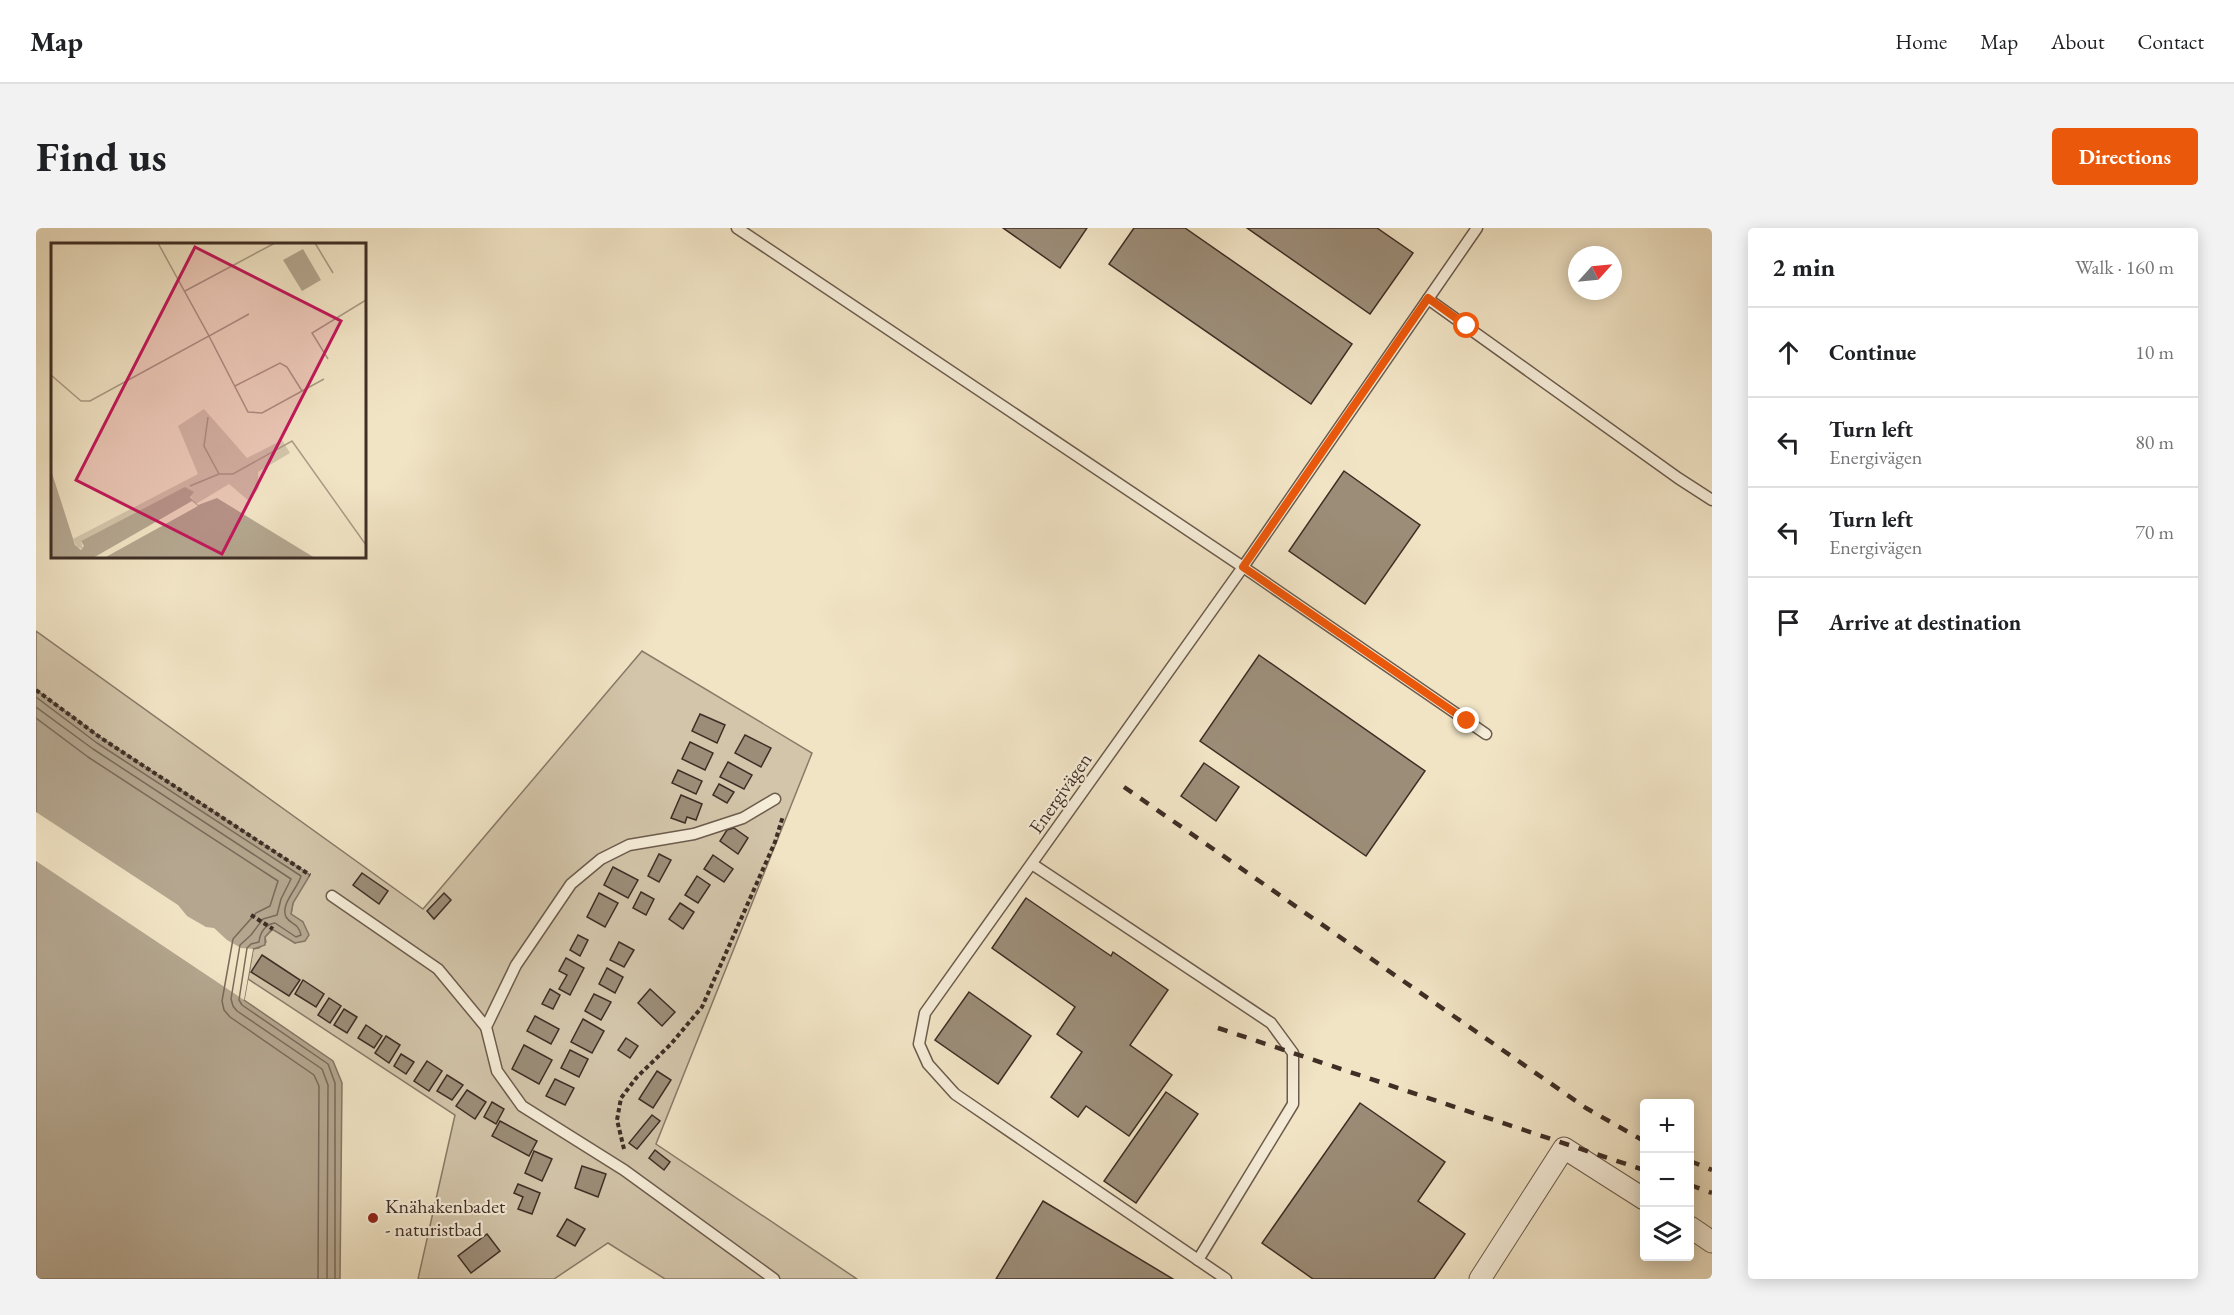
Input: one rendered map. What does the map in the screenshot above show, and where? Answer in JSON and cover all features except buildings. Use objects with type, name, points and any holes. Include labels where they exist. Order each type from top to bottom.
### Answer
[{"type":"street","points":[[1480,1279],[1564,1148],[1640,1196]]},
{"type":"street","points":[[1694,1230],[1712,1242]]},
{"type":"lane","points":[[737,228],[1243,567],[1486,734]]},
{"type":"lane","name":"Energivägen","points":[[1198,1260],[955,1094],[928,1064],[919,1044],[925,1013],[1243,567],[1477,228]]},
{"type":"lane","points":[[1428,298],[1712,500]]},
{"type":"lane","points":[[486,1027],[516,965],[571,884],[601,859],[629,845],[694,834],[743,818],[775,799]]},
{"type":"lane","points":[[1032,864],[1271,1023],[1293,1053],[1293,1104],[1198,1260],[1226,1279]]},
{"type":"lane","points":[[332,897],[438,969],[486,1027],[497,1071],[522,1107],[637,1180],[774,1279]]},
{"type":"path","points":[[36,690],[101,738],[310,875]]},
{"type":"path","points":[[637,1180],[624,1148],[617,1120],[621,1098],[637,1077],[671,1044],[702,1006],[775,842],[786,809],[781,800],[775,799]]},
{"type":"path","points":[[250,915],[273,929]]},
{"type":"shaded area","points":[[36,631],[423,909],[642,651],[812,753],[656,1144],[857,1279],[665,1279],[608,1243],[554,1279],[418,1279],[455,1115],[248,979],[253,949],[259,948],[266,942],[265,937],[273,929],[295,943],[303,922],[291,914],[293,903],[101,738],[36,690]]},
{"type":"water","points":[[36,690],[101,738],[310,875],[293,903],[291,914],[303,922],[309,935],[305,941],[295,943],[272,929],[265,937],[265,945],[253,949],[244,1000],[333,1061],[342,1083],[340,1279],[36,1279]]},
{"type":"pier","points":[[36,812],[178,905],[187,916],[206,927],[214,928],[227,940],[241,948],[253,949],[244,1000],[36,861]]},
{"type":"railway","points":[[1124,787],[1586,1108],[1640,1139]]},
{"type":"railway","points":[[1218,1028],[1640,1169]]},
{"type":"railway","points":[[1694,1163],[1712,1170]]},
{"type":"railway","points":[[1694,1186],[1712,1193]]},
{"type":"place","name":"Knähakenbadet - naturistbad","points":[[373,1218]]},
{"type":"route","points":[[1467,326],[1428,298],[1243,567],[1467,721]]}]
